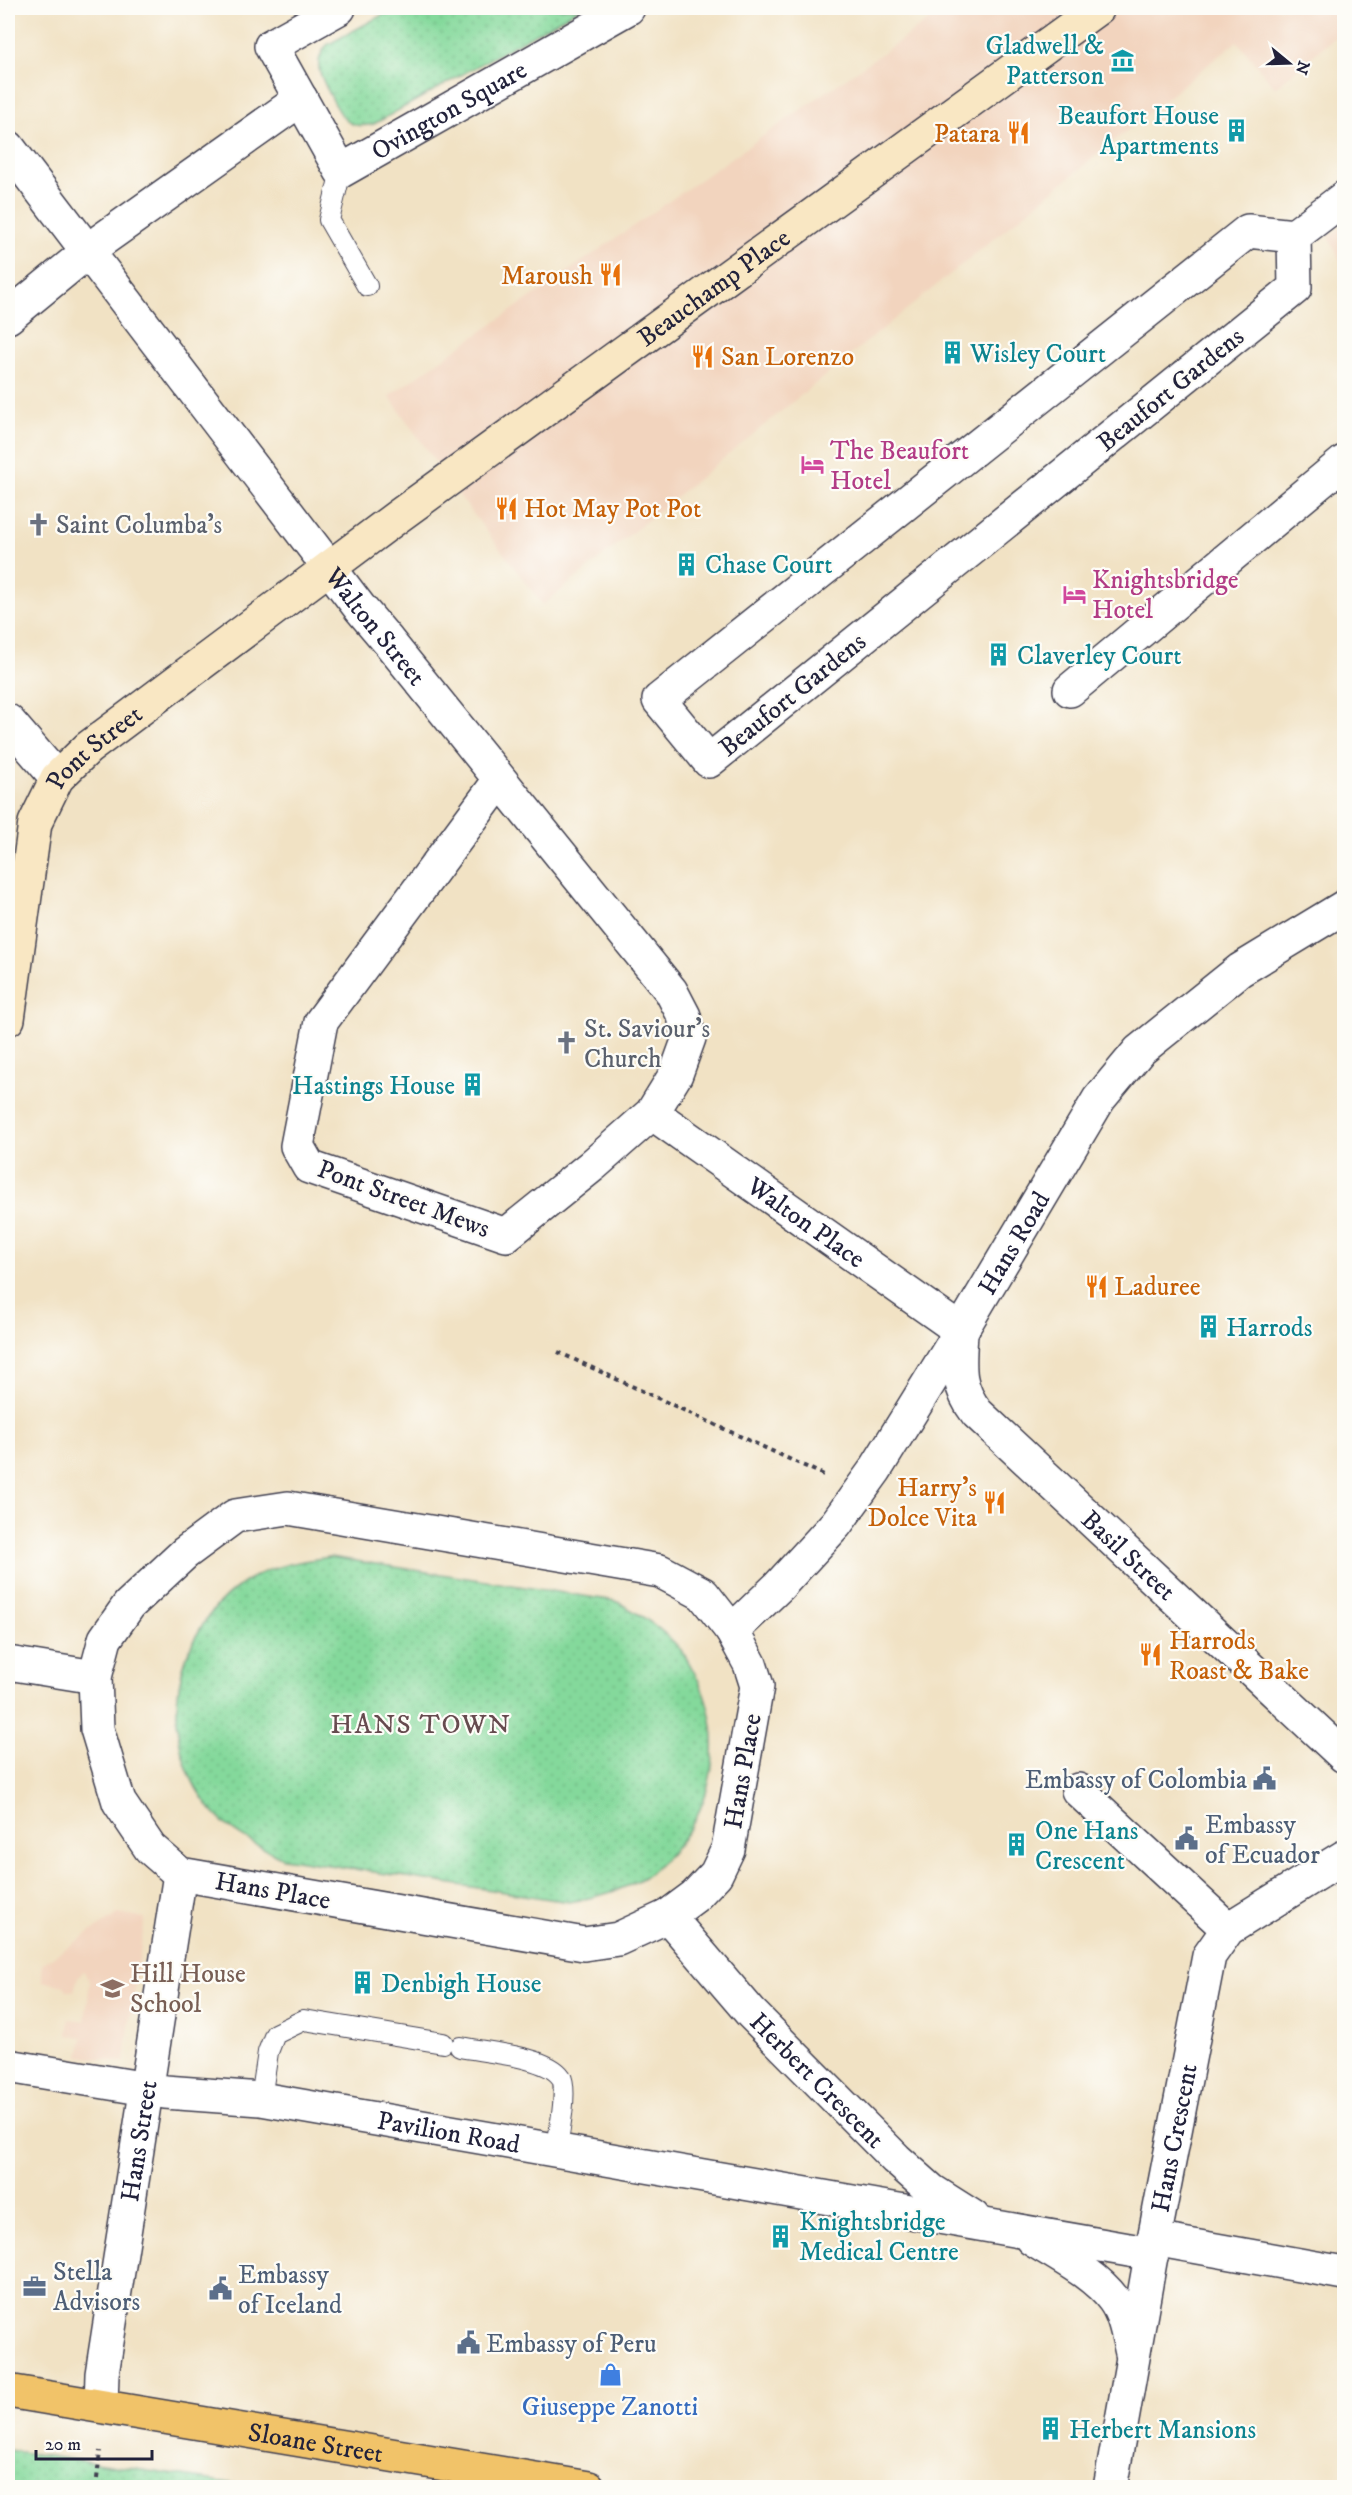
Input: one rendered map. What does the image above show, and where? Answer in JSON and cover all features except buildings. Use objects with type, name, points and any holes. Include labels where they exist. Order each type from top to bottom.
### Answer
[{"type":"main road","name":"Beauchamp Place","points":[[330,569],[397,517],[1098,8]]},
{"type":"main road","name":"Pont Street","points":[[8,1018],[35,823],[57,778],[88,748],[140,708],[330,569]]},
{"type":"main road","name":"Sloane Street","points":[[8,2391],[505,2480],[589,2487]]},
{"type":"street","name":"Ovington Square","points":[[339,8],[271,46],[341,171],[628,8]]},
{"type":"street","points":[[8,317],[86,252],[301,99]]},
{"type":"street","name":"Walton Street","points":[[8,147],[330,569],[671,992],[684,1016],[689,1038],[676,1074],[652,1113]]},
{"type":"street","points":[[1294,236],[1344,198]]},
{"type":"street","name":"Beaufort Gardens","points":[[1248,231],[1294,236],[1295,288],[709,761],[659,700],[1248,231]]},
{"type":"street","points":[[1070,690],[1311,500],[1344,462]]},
{"type":"street","points":[[8,721],[57,778]]},
{"type":"street","name":"Pont Street Mews","points":[[500,780],[321,1022],[297,1146],[309,1167],[506,1235],[593,1165],[652,1113]]},
{"type":"street","name":"Hans Road","points":[[732,1631],[779,1586],[836,1524],[859,1492],[961,1331],[1099,1099],[1139,1051],[1240,970],[1344,907]]},
{"type":"street","name":"Walton Place","points":[[652,1113],[961,1331]]},
{"type":"street","name":"Basil Street","points":[[961,1331],[958,1373],[968,1402],[977,1413],[1344,1756]]},
{"type":"street","name":"Hans Place","points":[[288,1508],[660,1571],[703,1594],[732,1631],[750,1664],[757,1686],[728,1849],[716,1874],[695,1896],[668,1916],[618,1939],[584,1944],[180,1874],[150,1848],[119,1802],[97,1729],[95,1677],[105,1639],[129,1605],[185,1553],[235,1516],[288,1508]]},
{"type":"street","points":[[8,1663],[95,1677]]},
{"type":"street","points":[[1078,1790],[1228,1929]]},
{"type":"street","name":"Hans Crescent","points":[[1110,2487],[1153,2246],[1209,1956],[1228,1929],[1344,1857]]},
{"type":"street","name":"Hans Street","points":[[101,2406],[102,2374],[180,1874]]},
{"type":"street","name":"Herbert Crescent","points":[[668,1916],[751,2013],[896,2159],[932,2191],[984,2224]]},
{"type":"street","name":"Pavilion Road","points":[[8,2066],[147,2089],[261,2099],[888,2208]]},
{"type":"street","name":"Herbert Crescent","points":[[888,2208],[1019,2230],[1153,2246]]},
{"type":"street","name":"Herbert Crescent","points":[[1019,2230],[1074,2266],[1114,2300],[1124,2322],[1133,2357]]},
{"type":"street","points":[[1153,2246],[1344,2273]]},
{"type":"lane","points":[[341,171],[329,220],[367,286]]},
{"type":"lane","points":[[261,2099],[267,2052],[275,2034],[304,2020],[451,2045],[533,2061],[550,2067],[561,2078],[563,2089],[556,2150]]},
{"type":"path","points":[[558,1353],[859,1492]]},
{"type":"path","points":[[96,2487],[100,2451]]},
{"type":"shaded area","points":[[947,8],[1344,8],[1344,29],[1275,88],[1237,41],[543,605],[461,498],[389,396]]},
{"type":"shaded area","points":[[1344,225],[1344,270],[1329,237]]},
{"type":"shaded area","name":"Hill House School","points":[[118,1914],[145,1918],[124,2062],[79,2056],[83,2037],[68,2035],[69,2019],[85,2021],[90,1982],[84,1971],[78,1976],[74,1991],[43,1981],[42,1978],[42,1964]]},
{"type":"green space","points":[[395,8],[581,8],[374,124],[363,126],[353,124],[344,118],[330,96],[320,72],[320,58],[327,45]]},
{"type":"green space","points":[[330,1557],[616,1601],[659,1629],[686,1657],[704,1694],[711,1719],[713,1745],[711,1770],[705,1795],[695,1819],[681,1841],[655,1869],[628,1886],[569,1902],[283,1858],[244,1838],[218,1818],[193,1782],[182,1751],[177,1719],[179,1687],[187,1656],[201,1627],[222,1601],[248,1580],[277,1567]]},
{"type":"green space","points":[[8,2450],[256,2487],[8,2487]]},
{"type":"place","name":"Gladwell & Patterson","points":[[1122,60]]},
{"type":"place","name":"Beaufort House Apartments","points":[[1237,130]]},
{"type":"place","name":"Patara","points":[[1018,133]]},
{"type":"place","name":"Maroush","points":[[611,275]]},
{"type":"place","name":"Wisley Court","points":[[952,353]]},
{"type":"place","name":"San Lorenzo","points":[[703,356]]},
{"type":"place","name":"The Beaufort Hotel","points":[[812,465]]},
{"type":"place","name":"Hot May Pot Pot","points":[[506,508]]},
{"type":"place","name":"Saint Columba's","points":[[38,524]]},
{"type":"place","name":"Chase Court","points":[[687,564]]},
{"type":"place","name":"Knightsbridge Hotel","points":[[1074,594]]},
{"type":"place","name":"Claverley Court","points":[[999,655]]},
{"type":"place","name":"St. Saviour's Church","points":[[566,1043]]},
{"type":"place","name":"Hastings House","points":[[473,1085]]},
{"type":"place","name":"Laduree","points":[[1096,1286]]},
{"type":"place","name":"Harrods","points":[[1208,1327]]},
{"type":"place","name":"Harry's Dolce Vita","points":[[995,1502]]},
{"type":"place","name":"Harrods Roast & Bake","points":[[1151,1655]]},
{"type":"place","name":"Embassy of Colombia","points":[[1265,1779]]},
{"type":"place","name":"Embassy of Ecuador","points":[[1187,1839]]},
{"type":"place","name":"One Hans Crescent","points":[[1017,1845]]},
{"type":"place","name":"Denbigh House","points":[[363,1983]]},
{"type":"place","name":"Hill House School","points":[[112,1988]]},
{"type":"place","name":"Knightsbridge Medical Centre","points":[[781,2236]]},
{"type":"place","name":"Stella Advisors","points":[[35,2286]]},
{"type":"place","name":"Embassy of Iceland","points":[[220,2289]]},
{"type":"place","name":"Embassy of Peru","points":[[468,2343]]},
{"type":"place","name":"Giuseppe Zanotti","points":[[610,2375]]},
{"type":"place","name":"Herbert Mansions","points":[[1051,2429]]},
{"type":"district","name":"HANS TOWN","points":[[421,1724]]}]
